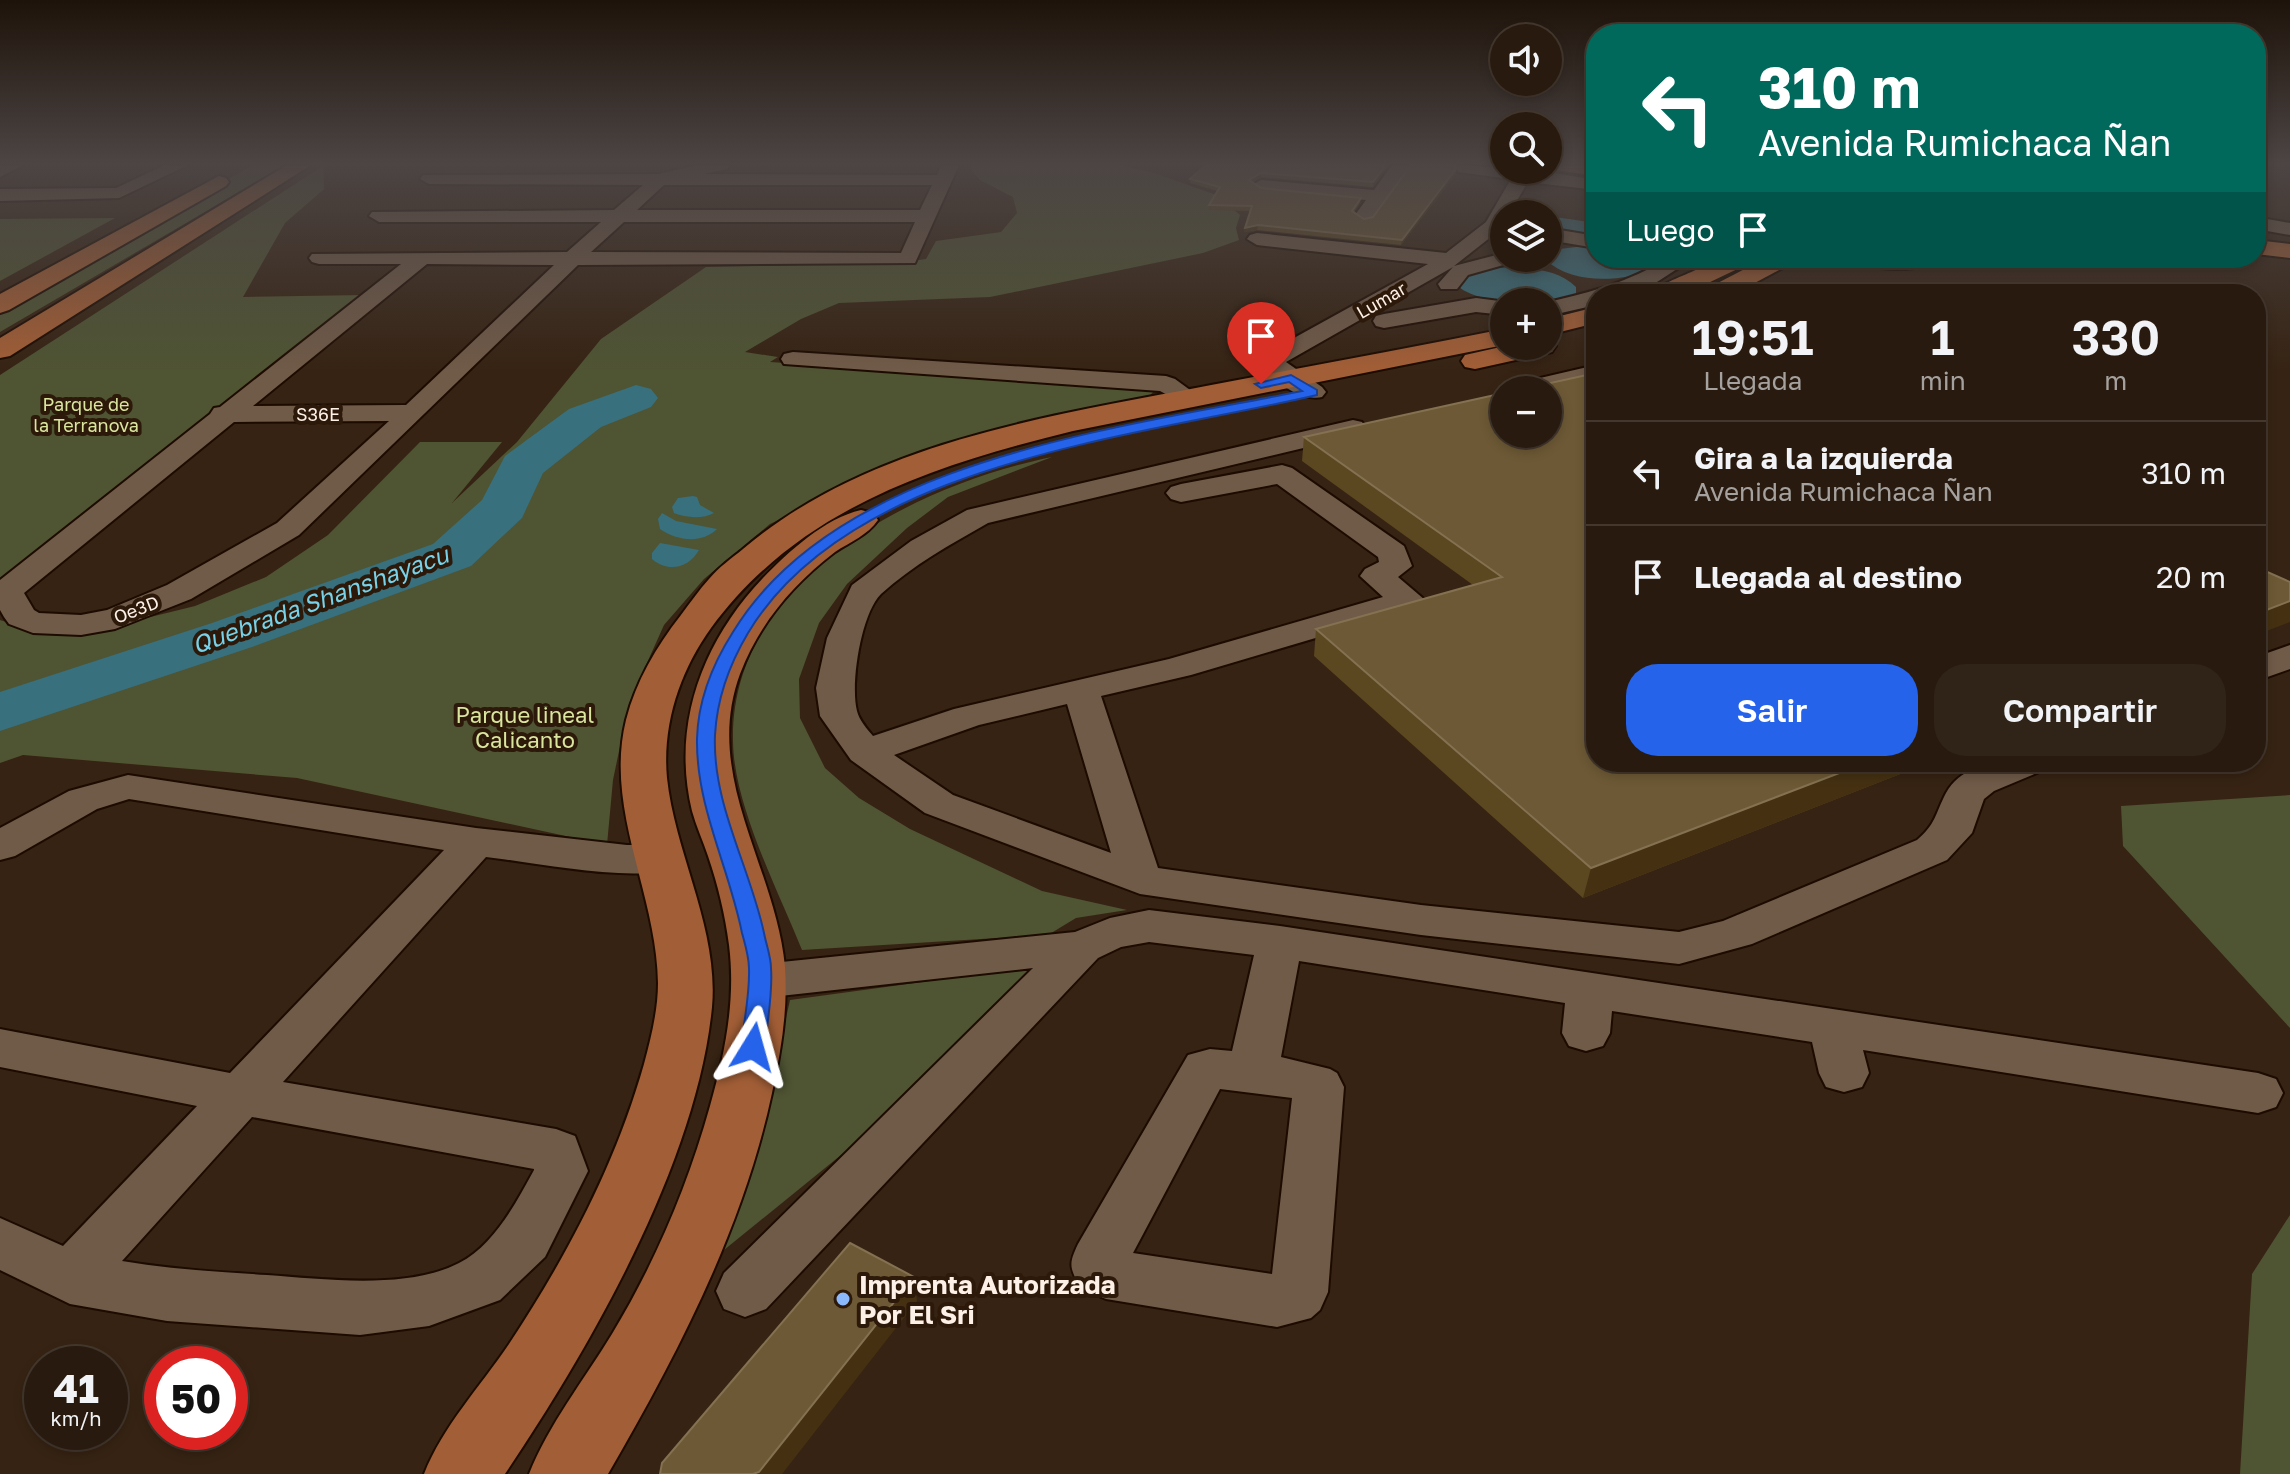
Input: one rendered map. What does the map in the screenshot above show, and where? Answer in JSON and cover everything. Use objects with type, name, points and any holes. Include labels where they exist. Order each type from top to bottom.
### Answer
[{"type":"main road","points":[[0,305],[127,234]]},
{"type":"main road","points":[[0,350],[189,234]]},
{"type":"main road","points":[[2266,242],[2290,244]]},
{"type":"main road","points":[[2266,248],[2290,251]]},
{"type":"main road","points":[[1689,284],[1722,268]]},
{"type":"main road","points":[[1734,284],[1765,268]]},
{"type":"main road","points":[[1562,324],[1586,318]]},
{"type":"main road","points":[[566,1474],[646,1340],[688,1253],[723,1164],[745,1092],[761,981],[750,915],[716,812],[706,768],[706,734],[711,697],[721,665],[758,604],[808,555],[873,513],[938,482],[1014,458],[1302,385],[1490,321]]},
{"type":"main road","points":[[1562,341],[1586,335]]},
{"type":"main road","points":[[461,1474],[562,1322],[604,1244],[641,1161],[665,1093],[681,1031],[685,981],[678,933],[651,828],[643,779],[645,741],[653,701],[667,665],[710,599],[767,546],[802,521],[911,469],[1008,438],[1188,398],[1302,385],[1490,354]]},
{"type":"main road","points":[[688,629],[740,632]]},
{"type":"street","name":"Oe3D","points":[[422,258],[223,414],[6,591],[21,617],[33,623],[92,623],[115,619],[179,592],[288,529],[599,234]]},
{"type":"street","points":[[343,241],[319,258],[908,259],[920,234]]},
{"type":"street","points":[[1452,258],[1488,234]]},
{"type":"street","points":[[1562,236],[1586,240]]},
{"type":"street","points":[[1562,240],[1569,237]]},
{"type":"street","name":"Lumar","points":[[1257,239],[1452,258]]},
{"type":"street","name":"Lumar","points":[[1302,385],[1273,365],[1272,360],[1452,258]]},
{"type":"street","points":[[1490,263],[1461,271],[1449,284],[1490,321]]},
{"type":"street","points":[[1638,284],[1666,268]]},
{"type":"street","points":[[1562,306],[1586,300]]},
{"type":"street","points":[[1384,321],[1490,321]]},
{"type":"street","points":[[793,359],[1166,384],[1188,398]]},
{"type":"street","points":[[1562,380],[1586,374]]},
{"type":"street","name":"S36E","points":[[223,414],[413,413]]},
{"type":"street","points":[[1375,423],[978,516],[922,548],[864,592],[844,638],[834,688],[839,716],[865,752],[939,804],[1140,880],[1421,920],[1679,948],[1736,933],[1932,850],[1951,833],[1966,794],[1980,782],[2005,772]]},
{"type":"street","points":[[865,752],[967,717],[1178,667],[1408,600],[1376,576],[1396,566],[1393,553],[1282,474],[1170,495],[1142,477]]},
{"type":"street","points":[[2266,666],[2290,656]]},
{"type":"street","points":[[1081,691],[1140,880]]},
{"type":"street","points":[[0,846],[83,800],[128,787],[476,842],[627,859],[661,859]]},
{"type":"street","points":[[70,1278],[476,842]]},
{"type":"street","points":[[761,981],[1082,947],[1110,934],[1149,926],[1280,942],[1588,1013],[1839,1051],[2258,1093]]},
{"type":"street","points":[[1252,1075],[1280,942]]},
{"type":"street","points":[[745,1291],[1082,947]]},
{"type":"street","points":[[0,1048],[240,1095],[556,1151],[561,1171],[525,1240],[480,1282],[429,1300],[360,1308],[167,1295],[70,1278],[0,1242]]},
{"type":"street","points":[[1206,1069],[1252,1075],[1306,1079],[1319,1087],[1299,1292],[1290,1299],[1277,1301],[1106,1274],[1100,1270],[1098,1262],[1206,1069]]},
{"type":"green space","points":[[0,234],[86,234],[0,281]]},
{"type":"green space","points":[[135,234],[168,234],[0,332],[0,313]]},
{"type":"green space","name":"Parque de la Terranova","points":[[218,234],[279,234],[243,297],[364,295],[206,417],[0,588],[0,375]]},
{"type":"green space","name":"Parque lineal Calicanto","points":[[988,234],[1237,234],[1239,240],[1203,253],[990,297],[839,303],[801,319],[745,352],[778,357],[770,362],[1142,386],[1153,392],[1146,400],[795,512],[770,524],[704,579],[664,625],[629,703],[613,780],[607,845],[297,778],[23,755],[0,763],[0,620],[47,635],[126,623],[195,606],[266,577],[328,535],[420,442],[502,442],[452,503],[517,442],[601,339],[706,267],[895,263],[926,259],[936,241]]},
{"type":"green space","points":[[1052,457],[948,497],[907,528],[847,584],[819,623],[799,679],[800,718],[825,768],[859,798],[910,829],[1042,891],[1127,910],[1076,918],[1048,935],[802,950],[759,848],[735,767],[733,742],[740,684],[762,633],[796,588],[839,549],[889,517],[943,490]]},
{"type":"green space","points":[[2290,795],[2290,1028],[2123,846],[2121,806]]},
{"type":"green space","points":[[1033,967],[862,1138],[708,1263],[757,1148],[790,1000]]},
{"type":"green space","points":[[2290,1215],[2290,1474],[2240,1474],[2252,1274]]},
{"type":"water","points":[[1586,246],[1586,268],[1654,268],[1613,278],[1570,274],[1562,270],[1562,249]]},
{"type":"water","points":[[1489,268],[1490,272],[1550,272],[1576,287],[1576,294],[1562,300],[1562,288],[1490,288],[1490,299],[1459,287],[1458,281],[1464,275]]},
{"type":"water","points":[[697,497],[700,505],[714,513],[694,517],[674,513],[672,507],[678,498]]},
{"type":"water","points":[[662,513],[676,521],[717,529],[697,539],[674,536],[660,529],[658,519]]},
{"type":"water","points":[[660,543],[699,550],[684,564],[665,566],[652,559],[652,553]]},
{"type":"building","points":[[1342,234],[1407,234],[1402,240]]},
{"type":"building","points":[[1586,375],[1586,772],[1842,772],[1591,868],[1316,629],[1502,577],[1304,437],[1490,396],[1490,448],[1562,448],[1562,380]]},
{"type":"building","points":[[2266,571],[2290,582],[2290,601],[2266,610]]},
{"type":"building","points":[[850,1243],[914,1277],[759,1472],[660,1474],[662,1463]]},
{"type":"waterway","name":"Quebrada Shanshayacu","points":[[0,712],[232,635],[452,555],[504,507],[522,466],[585,418],[636,398]]},
{"type":"place","name":"Imprenta Autorizada Por El Sri","points":[[843,1299]]},
{"type":"route","points":[[753,1047],[760,968],[750,915],[716,812],[706,768],[706,734],[711,697],[721,665],[758,604],[795,566],[840,532],[938,482],[1029,453],[1313,392],[1291,378],[1261,384]]}]
